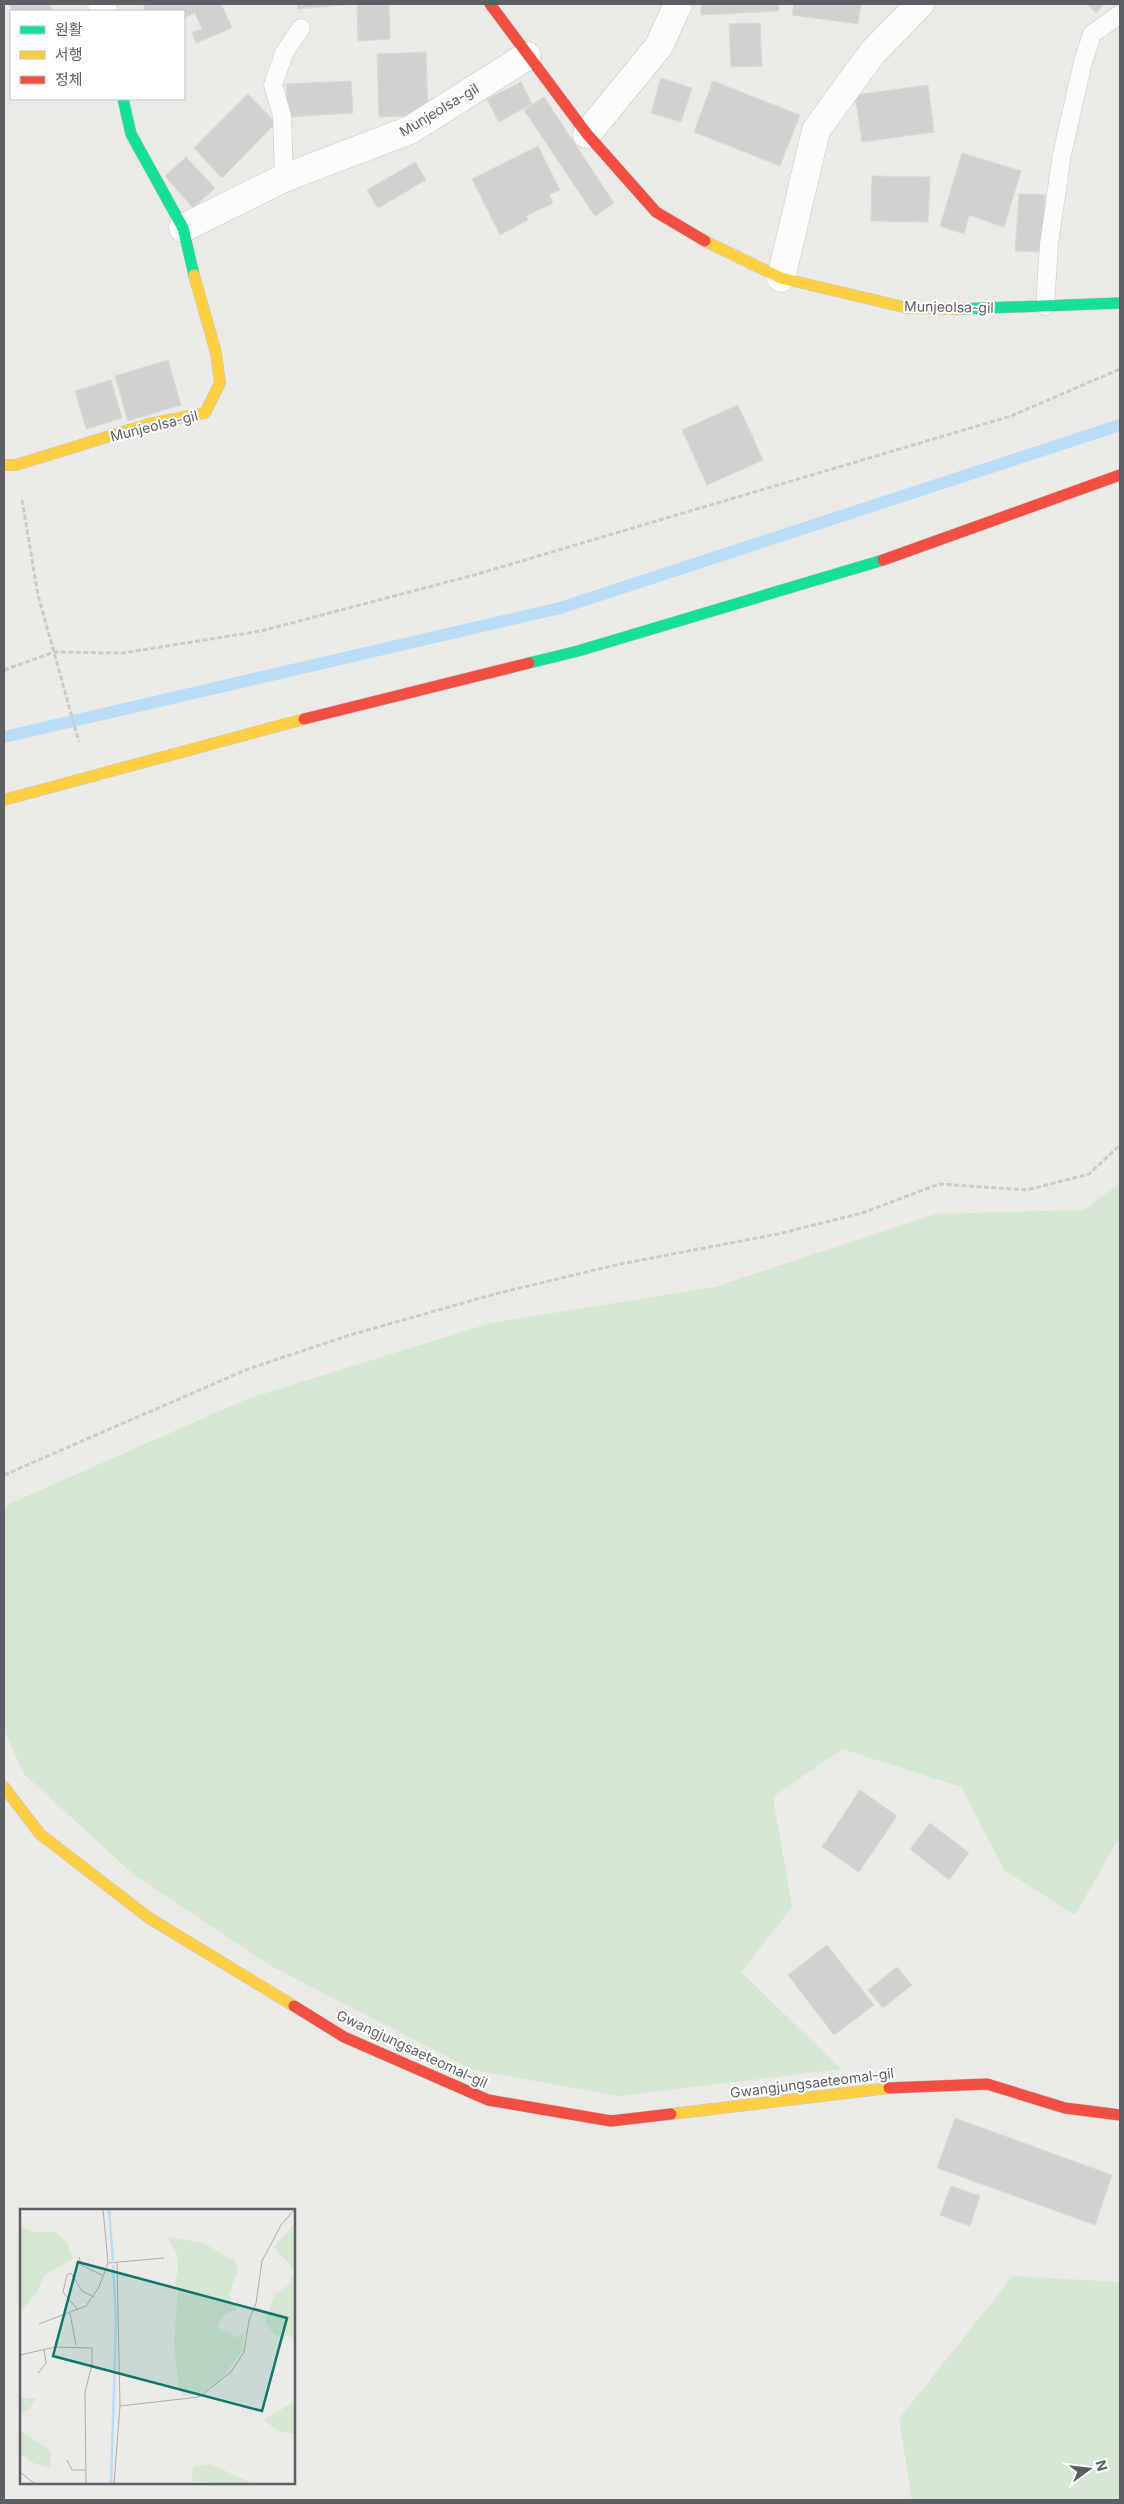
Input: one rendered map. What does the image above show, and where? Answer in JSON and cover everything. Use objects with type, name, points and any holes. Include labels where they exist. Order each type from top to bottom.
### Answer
[{"type":"street","name":"Munjeolsa-gil","points":[[490,4],[587,134],[656,212],[721,250],[781,278],[908,308],[990,309],[1120,303]]},
{"type":"street","points":[[587,134],[659,46],[678,4]]},
{"type":"street","points":[[781,278],[816,130],[873,52],[920,4]]},
{"type":"street","name":"Munjeolsa-gil","points":[[183,228],[284,178],[410,130],[527,56]]},
{"type":"street","name":"Munjeolsa-gil","points":[[4,465],[16,465],[150,424],[205,413],[220,383],[217,361],[183,228],[131,134],[123,100]]},
{"type":"street","points":[[4,800],[259,730],[578,651],[881,561],[1120,475]]},
{"type":"street","name":"Gwangjungsaeteomal-gil","points":[[4,1788],[40,1834],[150,1918],[344,2038],[488,2100],[611,2121],[910,2086],[987,2084],[1065,2108],[1120,2114]]},
{"type":"lane","points":[[1045,306],[1049,244],[1062,154],[1083,62],[1092,34],[1120,14]]},
{"type":"lane","points":[[284,178],[282,115],[273,85],[284,53],[301,28]]},
{"type":"path","points":[[4,670],[54,652],[123,653],[252,633],[377,601],[502,567],[1011,416],[1120,369]]},
{"type":"path","points":[[16,465],[38,595],[80,746]]},
{"type":"path","points":[[4,1475],[248,1369],[350,1335],[495,1294],[600,1269],[778,1234],[862,1213],[939,1184],[1027,1190],[1089,1174],[1120,1145]]},
{"type":"green space","points":[[1120,1183],[1120,1840],[1116,1843],[1075,1915],[1004,1870],[962,1787],[842,1749],[773,1797],[792,1907],[741,1972],[841,2069],[620,2096],[473,2070],[273,1967],[133,1874],[24,1774],[4,1730],[4,1509],[7,1505],[247,1399],[491,1323],[715,1287],[935,1214],[1084,1210]]},
{"type":"green space","points":[[1013,2276],[1120,2282],[1120,2500],[912,2500],[899,2419]]},
{"type":"building","points":[[8,4],[49,4],[52,10],[12,10]]},
{"type":"building","points":[[143,4],[221,4],[232,28],[196,43],[192,33],[202,29],[195,13],[185,18],[185,10],[146,10]]},
{"type":"building","points":[[297,4],[353,4],[298,9]]},
{"type":"building","points":[[357,4],[389,4],[390,39],[358,41]]},
{"type":"building","points":[[701,4],[779,4],[779,11],[701,15]]},
{"type":"building","points":[[794,4],[861,4],[858,24],[792,15]]},
{"type":"building","points":[[1087,4],[1104,4],[1096,13]]},
{"type":"building","points":[[760,23],[762,66],[731,67],[729,24]]},
{"type":"building","points":[[426,52],[428,115],[379,117],[377,54]]},
{"type":"building","points":[[661,78],[692,88],[681,122],[651,113]]},
{"type":"building","points":[[351,81],[353,113],[288,117],[286,84]]},
{"type":"building","points":[[713,81],[800,115],[780,166],[694,132]]},
{"type":"building","points":[[521,82],[532,104],[499,122],[487,99]]},
{"type":"building","points":[[928,85],[934,132],[862,142],[855,95]]},
{"type":"building","points":[[248,94],[276,123],[222,178],[194,148]]},
{"type":"building","points":[[544,97],[614,203],[595,216],[524,110]]},
{"type":"building","points":[[538,146],[560,190],[549,195],[553,203],[526,216],[528,220],[500,235],[472,179]]},
{"type":"building","points":[[962,153],[1021,171],[1004,227],[969,215],[964,234],[940,226]]},
{"type":"building","points":[[186,157],[215,188],[193,208],[165,176]]},
{"type":"building","points":[[415,162],[426,180],[378,208],[367,190]]},
{"type":"building","points":[[872,176],[930,177],[928,222],[871,221]]},
{"type":"building","points":[[1019,194],[1045,195],[1042,252],[1015,251]]},
{"type":"building","points":[[168,360],[181,405],[128,421],[115,376]]},
{"type":"building","points":[[111,380],[122,418],[86,429],[75,391]]},
{"type":"building","points":[[738,405],[763,460],[707,485],[682,430]]},
{"type":"building","points":[[860,1790],[897,1816],[859,1872],[822,1847]]},
{"type":"building","points":[[930,1823],[969,1853],[949,1880],[910,1849]]},
{"type":"building","points":[[827,1945],[874,2005],[834,2035],[788,1975]]},
{"type":"building","points":[[897,1967],[912,1985],[883,2008],[868,1990]]},
{"type":"building","points":[[955,2118],[1112,2175],[1095,2225],[937,2168]]},
{"type":"building","points":[[951,2186],[980,2196],[970,2226],[940,2215]]},
{"type":"waterway","points":[[4,737],[560,608],[1120,425]]},
{"type":"traffic: fast","points":[[123,100],[131,134],[183,228],[194,275]]},
{"type":"traffic: fast","points":[[960,309],[1120,303]]},
{"type":"traffic: fast","points":[[529,663],[578,651],[883,560]]},
{"type":"traffic: slow","points":[[705,241],[781,278],[908,308],[960,309]]},
{"type":"traffic: slow","points":[[4,465],[16,465],[149,424],[205,413],[220,383],[216,353],[194,275]]},
{"type":"traffic: slow","points":[[4,800],[304,719]]},
{"type":"traffic: slow","points":[[4,1787],[40,1834],[149,1918],[294,2006]]},
{"type":"traffic: slow","points":[[671,2114],[889,2088]]},
{"type":"traffic: jam","points":[[490,4],[587,134],[656,212],[705,241]]},
{"type":"traffic: jam","points":[[883,560],[1120,475]]},
{"type":"traffic: jam","points":[[304,719],[529,663]]},
{"type":"traffic: jam","points":[[294,2006],[344,2037],[488,2100],[611,2121],[671,2114]]},
{"type":"traffic: jam","points":[[889,2088],[987,2084],[1065,2108],[1120,2115]]}]
